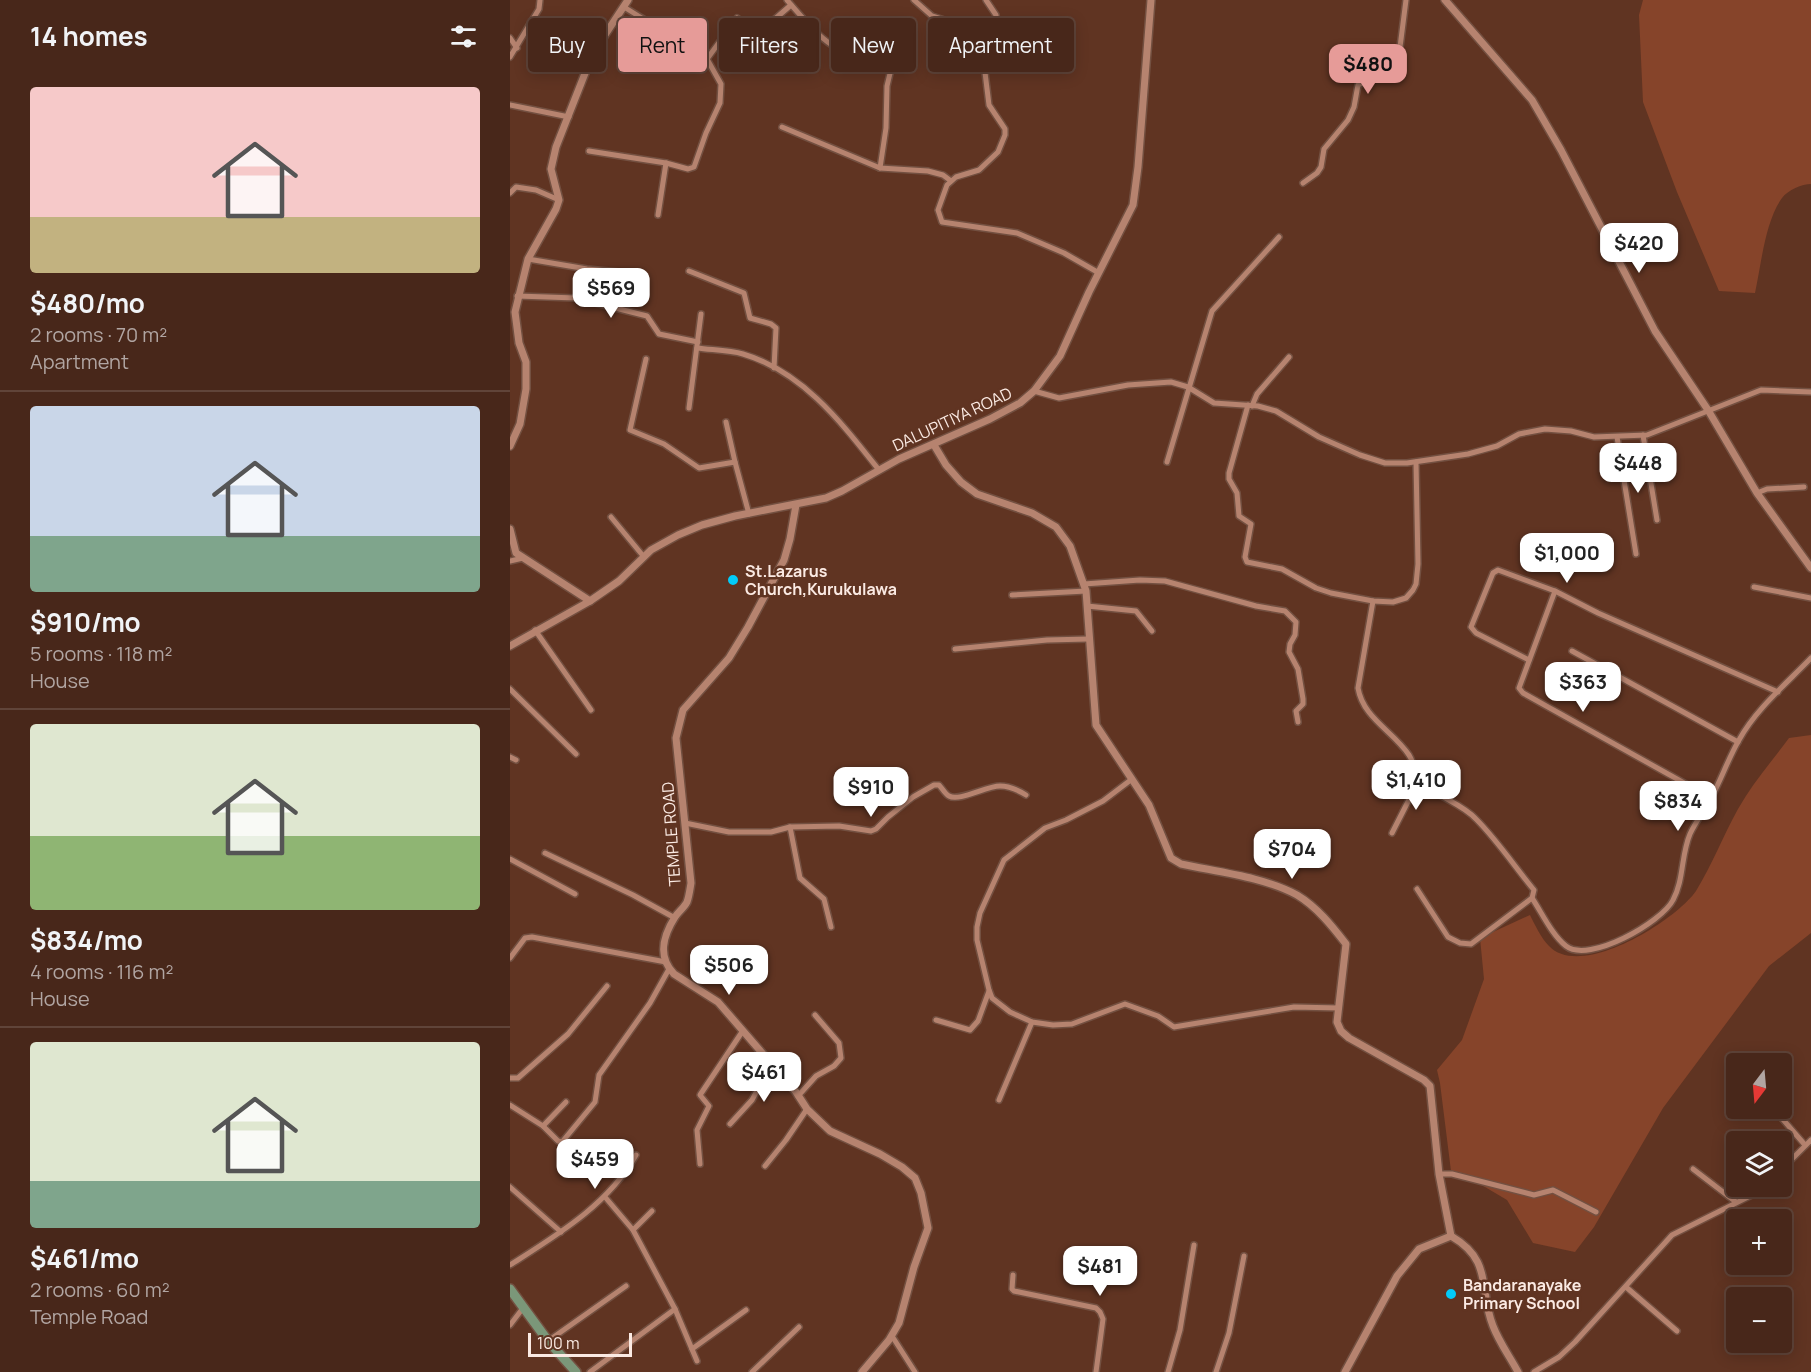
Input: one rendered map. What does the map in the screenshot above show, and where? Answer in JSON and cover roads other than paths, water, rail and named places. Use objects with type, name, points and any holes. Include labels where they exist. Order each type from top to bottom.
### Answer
[{"type":"main road","points":[[510,1289],[548,1341],[576,1372]]},
{"type":"street","points":[[510,57],[539,9],[540,0]]},
{"type":"street","points":[[914,0],[932,15],[941,18]]},
{"type":"street","points":[[986,0],[996,18]]},
{"type":"street","name":"DALUPITIYA ROAD","points":[[510,646],[590,601],[618,581],[651,550],[694,529],[826,498],[898,459],[990,419],[1020,403],[1034,392],[1060,356],[1133,205],[1151,0]]},
{"type":"street","points":[[1303,183],[1317,173],[1321,167],[1324,149],[1348,120],[1354,107],[1358,85],[1393,70],[1398,63],[1406,0]]},
{"type":"street","points":[[1444,0],[1532,100],[1561,150],[1655,331],[1708,410],[1756,493],[1811,568]]},
{"type":"street","points":[[589,151],[666,163],[688,169],[694,167],[720,103],[721,84],[707,59],[737,18],[756,32],[761,31],[789,2],[820,37],[834,48],[848,55],[878,62],[891,61],[887,86],[886,128],[880,168]]},
{"type":"street","points":[[510,446],[520,424],[526,389],[526,362],[519,343],[515,312],[517,296],[528,259],[556,209],[558,200],[551,169],[556,147],[593,53],[626,3],[647,18]]},
{"type":"street","points":[[510,38],[517,48]]},
{"type":"street","points":[[985,72],[989,105],[1005,129],[1005,135],[998,152],[979,170],[956,177],[947,185],[938,210],[942,222],[1017,233],[1064,253],[1099,273]]},
{"type":"street","points":[[510,105],[569,117]]},
{"type":"street","points":[[782,127],[880,168],[927,171],[943,175],[951,181]]},
{"type":"street","points":[[658,215],[666,163]]},
{"type":"street","points":[[510,193],[516,187],[536,190],[558,200]]},
{"type":"street","points":[[1167,462],[1212,310],[1279,237]]},
{"type":"street","points":[[528,259],[587,269],[629,273]]},
{"type":"street","points":[[689,271],[744,293],[750,318],[771,324],[776,328],[774,368]]},
{"type":"street","points":[[517,296],[576,298],[647,316],[659,334],[742,354],[774,368],[820,400],[879,470]]},
{"type":"street","points":[[689,408],[701,314]]},
{"type":"street","points":[[510,343],[519,343]]},
{"type":"street","points":[[1289,357],[1257,394],[1250,406],[1228,473],[1236,493],[1239,516],[1251,524],[1245,557],[1247,562],[1282,569],[1316,588],[1332,593],[1373,601],[1393,602],[1406,598],[1416,584],[1418,564],[1416,462]]},
{"type":"street","points":[[646,359],[630,430],[664,444],[699,468],[735,462]]},
{"type":"street","points":[[1034,392],[1059,398],[1128,385],[1172,382],[1188,387],[1214,403],[1276,411],[1319,437],[1360,455],[1385,462],[1416,462],[1497,447],[1519,434],[1545,429],[1571,431],[1594,437],[1643,435],[1761,390],[1811,392]]},
{"type":"street","points":[[726,422],[750,514]]},
{"type":"street","points":[[1643,435],[1657,520]]},
{"type":"street","points":[[1617,437],[1636,554]]},
{"type":"street","points":[[934,445],[946,465],[977,495],[1032,513],[1056,527],[1070,546],[1085,587],[1096,725],[1149,804],[1171,858],[1181,864],[1257,880],[1297,895],[1321,914],[1346,944],[1337,1022],[1341,1031],[1348,1038],[1424,1080],[1430,1086],[1439,1174],[1451,1236]]},
{"type":"street","points":[[1756,493],[1767,489],[1804,487]]},
{"type":"street","name":"TEMPLE ROAD","points":[[668,965],[662,948],[665,936],[687,903],[691,883],[676,738],[683,710],[729,658],[748,627],[784,560],[796,505]]},
{"type":"street","points":[[611,517],[644,557]]},
{"type":"street","points":[[510,529],[516,553],[590,601]]},
{"type":"street","points":[[510,561],[523,558]]},
{"type":"street","points":[[1529,660],[1476,633],[1471,627],[1493,573],[1498,570],[1555,591],[1598,613],[1778,692]]},
{"type":"street","points":[[1012,595],[1140,580],[1165,581],[1256,606],[1285,611],[1296,622],[1295,635],[1289,652],[1298,669],[1303,699],[1303,704],[1296,711],[1298,723]]},
{"type":"street","points":[[1754,587],[1811,598]]},
{"type":"street","points":[[1555,591],[1519,688],[1523,693],[1712,798]]},
{"type":"street","points":[[1373,601],[1358,688],[1360,700],[1369,715],[1385,728],[1411,757],[1413,769],[1419,780],[1466,809],[1478,820],[1534,890],[1532,898],[1471,944],[1460,943],[1448,937],[1417,889]]},
{"type":"street","points":[[1087,606],[1136,611],[1152,631]]},
{"type":"street","points":[[535,630],[591,710]]},
{"type":"street","points":[[954,649],[1047,640],[1089,639]]},
{"type":"street","points":[[1572,651],[1738,742]]},
{"type":"street","points":[[1532,898],[1557,936],[1567,947],[1577,950],[1605,947],[1648,925],[1673,902],[1680,882],[1690,835],[1712,798],[1748,724],[1811,658]]},
{"type":"street","points":[[510,689],[576,754]]},
{"type":"street","points":[[1132,778],[1103,801],[1045,828],[1004,860],[980,913],[977,927],[977,940],[992,998],[1010,1012],[1032,1022],[1053,1025],[1072,1024],[1125,1004],[1158,1016],[1174,1027],[1294,1007],[1339,1008]]},
{"type":"street","points":[[1392,833],[1419,780]]},
{"type":"street","points":[[685,823],[729,832],[771,832],[790,827],[839,826],[871,831],[913,796],[934,785],[939,785],[949,796],[957,798],[986,788],[1001,786],[1013,787],[1026,795]]},
{"type":"street","points":[[790,827],[800,878],[824,899],[831,927]]},
{"type":"street","points":[[545,853],[675,918]]},
{"type":"street","points":[[510,859],[575,894]]},
{"type":"street","points":[[510,958],[525,938],[532,937],[668,965],[674,974],[718,1002],[742,1032],[772,1063],[807,1110],[830,1131],[880,1154],[915,1178],[921,1193],[928,1228],[899,1323],[892,1336],[862,1372]]},
{"type":"street","points":[[510,1105],[543,1126],[558,1141],[562,1142],[595,1102],[599,1075],[650,1003],[668,965]]},
{"type":"street","points":[[510,1078],[518,1078],[568,1034],[607,987]]},
{"type":"street","points":[[936,1020],[970,1030],[978,1021],[989,990]]},
{"type":"street","points":[[798,1096],[816,1076],[834,1066],[841,1058],[839,1042],[815,1015]]},
{"type":"street","points":[[999,1100],[1032,1022]]},
{"type":"street","points":[[700,1164],[697,1130],[710,1106],[700,1095],[742,1032]]},
{"type":"street","points":[[729,1124],[752,1100],[772,1063]]},
{"type":"street","points":[[543,1126],[566,1102]]},
{"type":"street","points":[[765,1166],[807,1110]]},
{"type":"street","points":[[1783,1119],[1805,1145]]},
{"type":"street","points":[[1792,1159],[1811,1140]]},
{"type":"street","points":[[510,1265],[561,1232],[605,1197],[636,1155]]},
{"type":"street","points":[[1693,1169],[1736,1202]]},
{"type":"street","points":[[1439,1174],[1452,1174],[1534,1195],[1553,1190],[1596,1212]]},
{"type":"street","points":[[510,1187],[561,1232]]},
{"type":"street","points":[[605,1197],[633,1230],[675,1309],[697,1361]]},
{"type":"street","points":[[1534,1372],[1559,1357],[1672,1235],[1745,1197]]},
{"type":"street","points":[[633,1230],[652,1211]]},
{"type":"street","points":[[1345,1372],[1397,1276],[1419,1249],[1451,1236]]},
{"type":"street","points":[[1451,1236],[1464,1243],[1482,1273],[1493,1326],[1518,1372]]},
{"type":"street","points":[[1168,1372],[1180,1330],[1194,1245]]},
{"type":"street","points":[[1216,1372],[1229,1333],[1244,1256]]},
{"type":"street","points":[[1013,1275],[1012,1289],[1014,1291],[1096,1308],[1100,1312],[1103,1319],[1096,1372]]},
{"type":"street","points":[[548,1341],[626,1286]]},
{"type":"street","points":[[1626,1287],[1677,1331]]},
{"type":"street","points":[[510,1325],[523,1308]]},
{"type":"street","points":[[590,1372],[675,1309]]},
{"type":"street","points":[[692,1349],[746,1310]]},
{"type":"street","points":[[752,1372],[799,1327]]},
{"type":"street","points":[[892,1336],[915,1372]]},
{"type":"place","name":"St.Lazarus Church,Kurukulawa","points":[[733,580]]},
{"type":"place","name":"Bandaranayake Primary School","points":[[1451,1294]]}]
